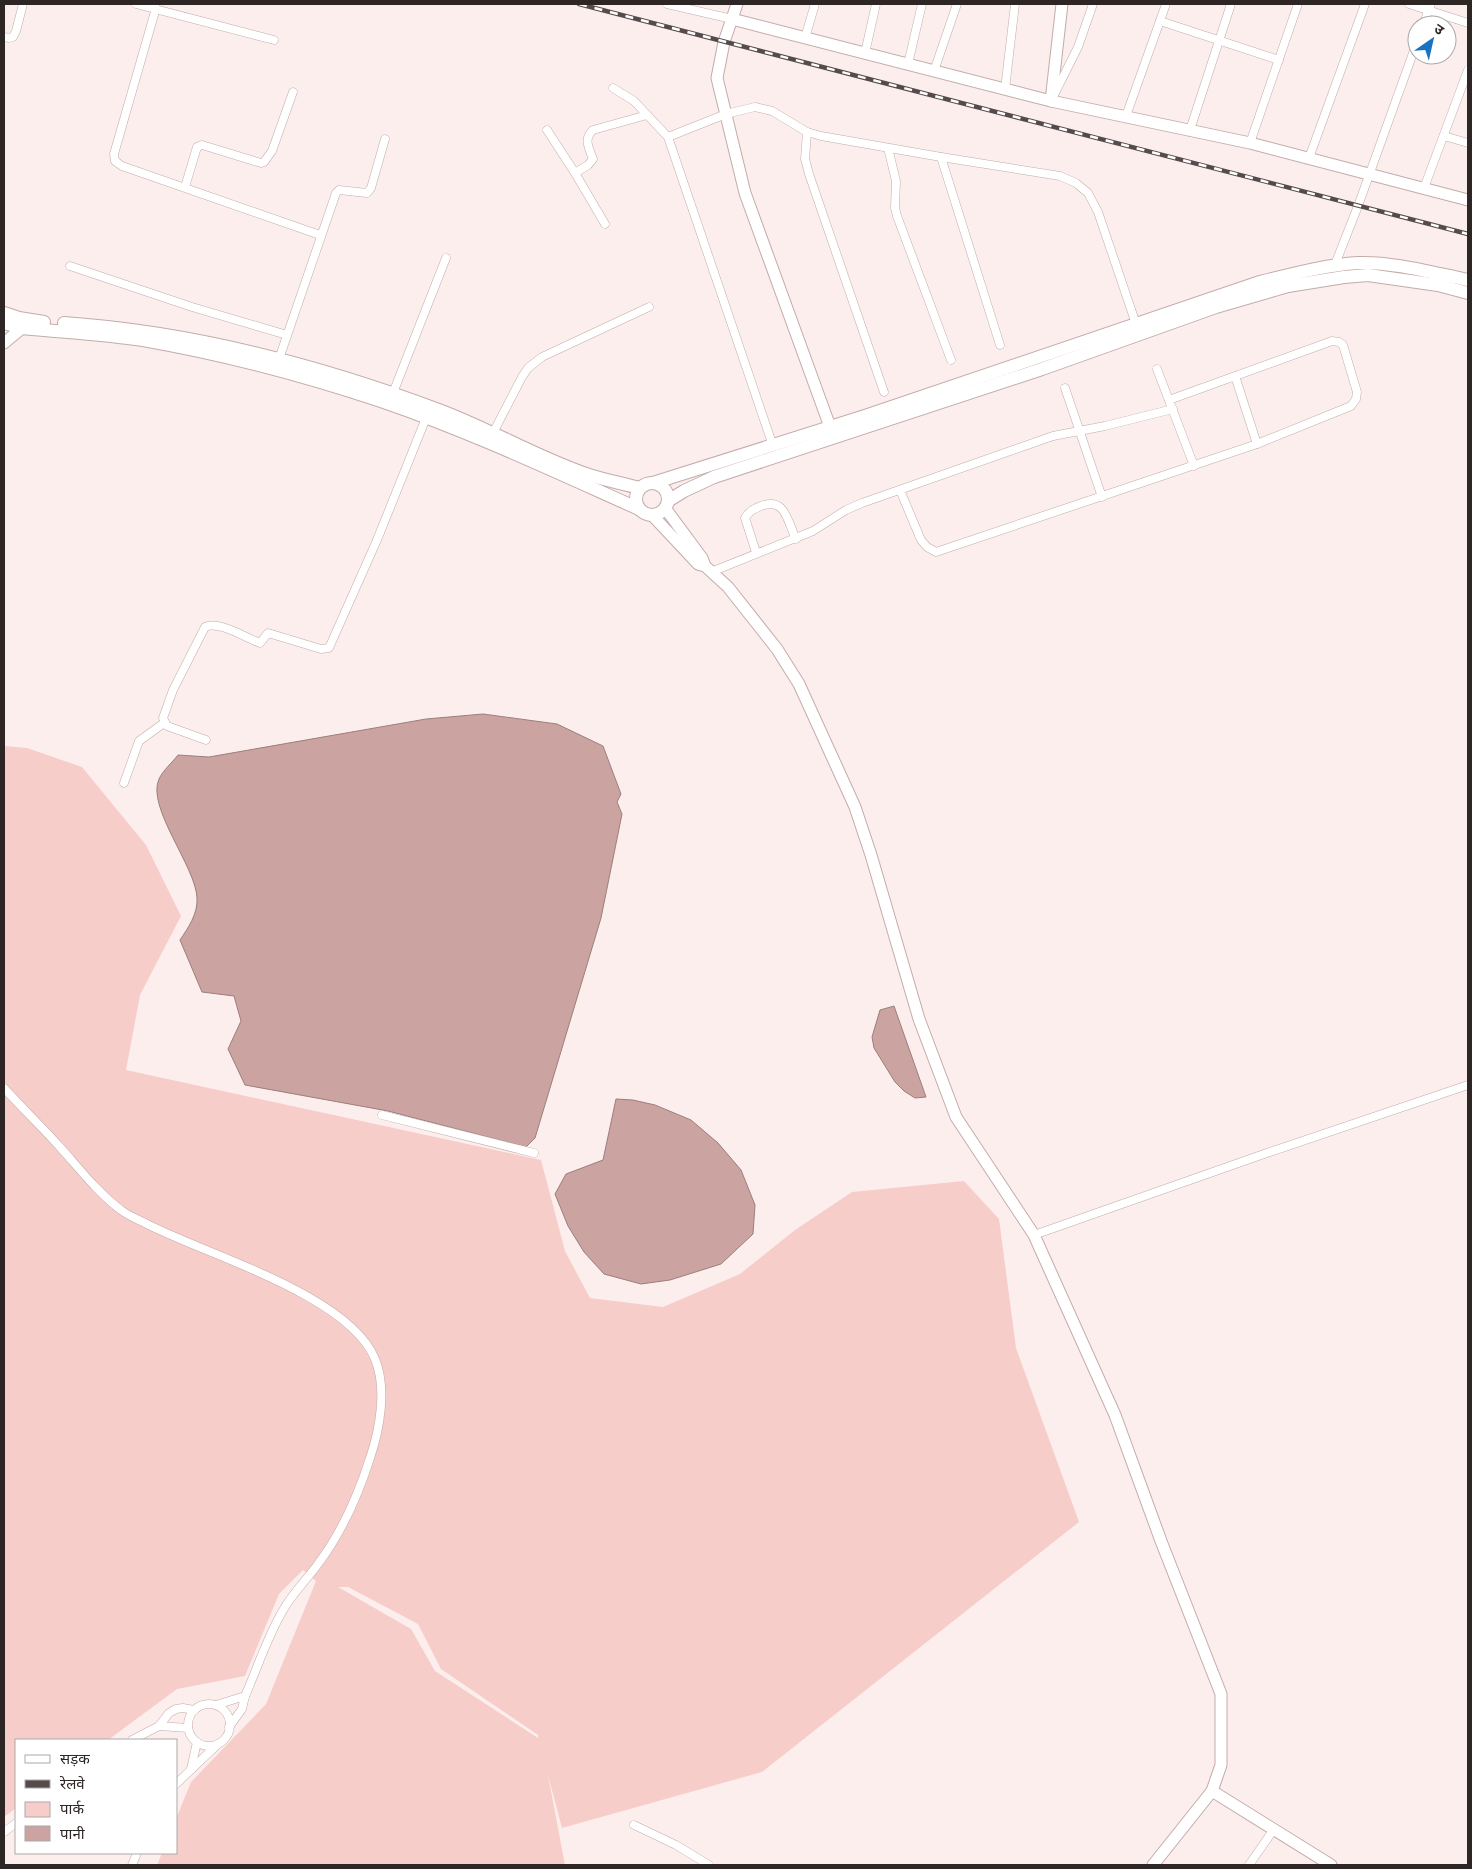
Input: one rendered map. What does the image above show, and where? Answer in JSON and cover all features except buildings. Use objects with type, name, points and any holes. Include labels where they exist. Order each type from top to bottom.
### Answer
[{"type":"main road","points":[[639,509],[636,502],[636,494],[646,484],[773,446],[832,433],[1042,369],[1216,307],[1358,263],[1383,264],[1468,280]]},
{"type":"main road","points":[[4,317],[27,324],[142,340],[224,357],[324,383],[426,418],[524,458],[639,509],[645,514],[652,515],[659,513],[666,505],[699,483],[832,433],[1136,324],[1260,282],[1333,272],[1438,285],[1468,292]]},
{"type":"main road","points":[[27,324],[102,326],[154,332],[279,359],[335,374],[393,393],[442,411],[588,474],[640,488]]},
{"type":"main road","points":[[653,483],[661,486],[666,493],[666,505]]},
{"type":"street","points":[[4,37],[9,38],[15,34],[24,4]]},
{"type":"street","points":[[136,4],[274,40]]},
{"type":"street","points":[[666,4],[732,19],[1051,101],[1250,143],[1468,200]]},
{"type":"street","points":[[738,4],[724,42],[717,78],[745,193],[832,433]]},
{"type":"street","points":[[805,38],[815,4]]},
{"type":"street","points":[[865,53],[876,4]]},
{"type":"street","points":[[908,64],[922,4]]},
{"type":"street","points":[[934,71],[957,4]]},
{"type":"street","points":[[1006,89],[1016,4]]},
{"type":"street","points":[[1051,101],[1062,4]]},
{"type":"street","points":[[1051,101],[1078,47],[1093,4]]},
{"type":"street","points":[[1126,116],[1166,4]]},
{"type":"street","points":[[1190,130],[1231,4]]},
{"type":"street","points":[[1250,143],[1298,4]]},
{"type":"street","points":[[1309,158],[1365,4]]},
{"type":"street","points":[[1409,4],[1429,7],[1468,24]]},
{"type":"street","points":[[156,8],[114,154],[116,161],[122,166],[320,235]]},
{"type":"street","points":[[1160,21],[1279,60]]},
{"type":"street","points":[[1333,272],[1409,65]]},
{"type":"street","points":[[1424,188],[1465,89],[1468,70]]},
{"type":"street","points":[[613,88],[634,101],[668,137],[773,446]]},
{"type":"street","points":[[185,187],[197,146],[202,145],[261,163],[264,162],[272,151],[293,92]]},
{"type":"street","points":[[668,137],[726,114],[755,107],[772,111],[807,132],[888,148],[1060,176],[1076,183],[1088,193],[1098,212],[1136,324]]},
{"type":"street","points":[[574,172],[588,165],[593,159],[586,140],[593,130],[647,115]]},
{"type":"street","points":[[547,130],[605,224]]},
{"type":"street","points":[[807,132],[805,159],[809,174],[884,392]]},
{"type":"street","points":[[1444,136],[1468,143]]},
{"type":"street","points":[[279,359],[336,193],[339,190],[364,193],[371,188],[385,139]]},
{"type":"street","points":[[888,148],[896,181],[896,216],[951,360]]},
{"type":"street","points":[[941,157],[1000,345]]},
{"type":"street","points":[[393,393],[446,258]]},
{"type":"street","points":[[70,266],[286,335]]},
{"type":"street","points":[[493,434],[528,368],[542,357],[649,307]]},
{"type":"street","points":[[4,343],[27,324]]},
{"type":"street","points":[[900,490],[922,540],[927,547],[936,552],[1257,444],[1351,406],[1356,399],[1357,392],[1343,345],[1332,341],[1170,400]]},
{"type":"street","points":[[1157,369],[1194,466]]},
{"type":"street","points":[[1234,376],[1257,444]]},
{"type":"street","points":[[1065,388],[1102,497]]},
{"type":"street","points":[[708,569],[796,539],[814,531],[862,502],[1053,436],[1105,426],[1173,409]]},
{"type":"street","points":[[206,740],[167,726],[163,718],[173,690],[205,627],[209,624],[218,625],[260,642],[268,633],[321,648],[329,648],[377,540],[426,418]]},
{"type":"street","points":[[756,552],[745,518],[750,510],[768,504],[774,503],[782,508],[796,539]]},
{"type":"street","points":[[666,505],[708,569]]},
{"type":"street","points":[[652,515],[698,564],[708,569],[728,587],[777,649],[799,684],[854,807],[871,854],[919,1019],[956,1118],[1034,1234],[1115,1415],[1161,1541],[1221,1694],[1220,1765],[1212,1790],[1153,1865]]},
{"type":"street","points":[[124,783],[139,741],[164,723]]},
{"type":"street","points":[[1034,1234],[1468,1085]]},
{"type":"street","points":[[4,1088],[99,1192],[122,1211],[164,1234],[276,1280],[336,1314],[356,1330],[367,1344],[375,1359],[380,1378],[379,1423],[371,1456],[355,1501],[337,1535],[285,1607],[245,1696],[242,1709],[230,1726],[226,1737],[178,1782]]},
{"type":"street","points":[[382,1115],[534,1153]]},
{"type":"street","points":[[218,1744],[207,1745],[197,1742],[190,1734],[188,1728],[189,1718],[194,1710],[204,1705],[216,1705],[245,1696]]},
{"type":"street","points":[[216,1705],[225,1711],[230,1726]]},
{"type":"street","points":[[134,1739],[159,1726],[176,1709],[194,1710]]},
{"type":"street","points":[[159,1726],[188,1728]]},
{"type":"street","points":[[191,1769],[197,1742]]},
{"type":"street","points":[[1212,1790],[1331,1865]]},
{"type":"street","points":[[4,1832],[15,1824]]},
{"type":"street","points":[[634,1825],[676,1845],[709,1865]]},
{"type":"street","points":[[1249,1865],[1274,1829]]},
{"type":"green space","points":[[4,746],[27,748],[82,767],[146,845],[181,916],[140,995],[126,1070],[541,1160],[565,1251],[590,1298],[663,1307],[740,1274],[795,1230],[852,1192],[964,1181],[999,1219],[1016,1348],[1079,1522],[762,1772],[562,1828],[548,1775],[565,1865],[157,1865],[162,1854],[178,1854],[178,1814],[191,1782],[266,1704],[316,1581],[303,1570],[279,1594],[245,1676],[177,1689],[109,1739],[15,1739],[15,1809],[4,1817]],"holes":[[[338,1587],[348,1587],[418,1624],[441,1669],[538,1735],[538,1738],[435,1671],[411,1629]]]},
{"type":"water","points":[[483,714],[557,724],[603,746],[621,794],[617,802],[622,814],[601,918],[535,1138],[526,1147],[388,1111],[245,1085],[228,1049],[241,1021],[234,996],[202,992],[180,940],[194,915],[197,898],[195,885],[189,870],[159,805],[157,791],[159,779],[178,755],[209,757],[426,719]]},
{"type":"water","points":[[894,1006],[926,1097],[915,1098],[904,1091],[895,1082],[874,1048],[872,1037],[880,1010]]},
{"type":"water","points":[[616,1099],[633,1100],[655,1105],[691,1120],[718,1143],[741,1170],[755,1205],[753,1234],[721,1264],[670,1280],[641,1284],[604,1274],[584,1252],[568,1226],[555,1194],[566,1174],[603,1160]]},
{"type":"railway","points":[[579,4],[1468,234]]}]
